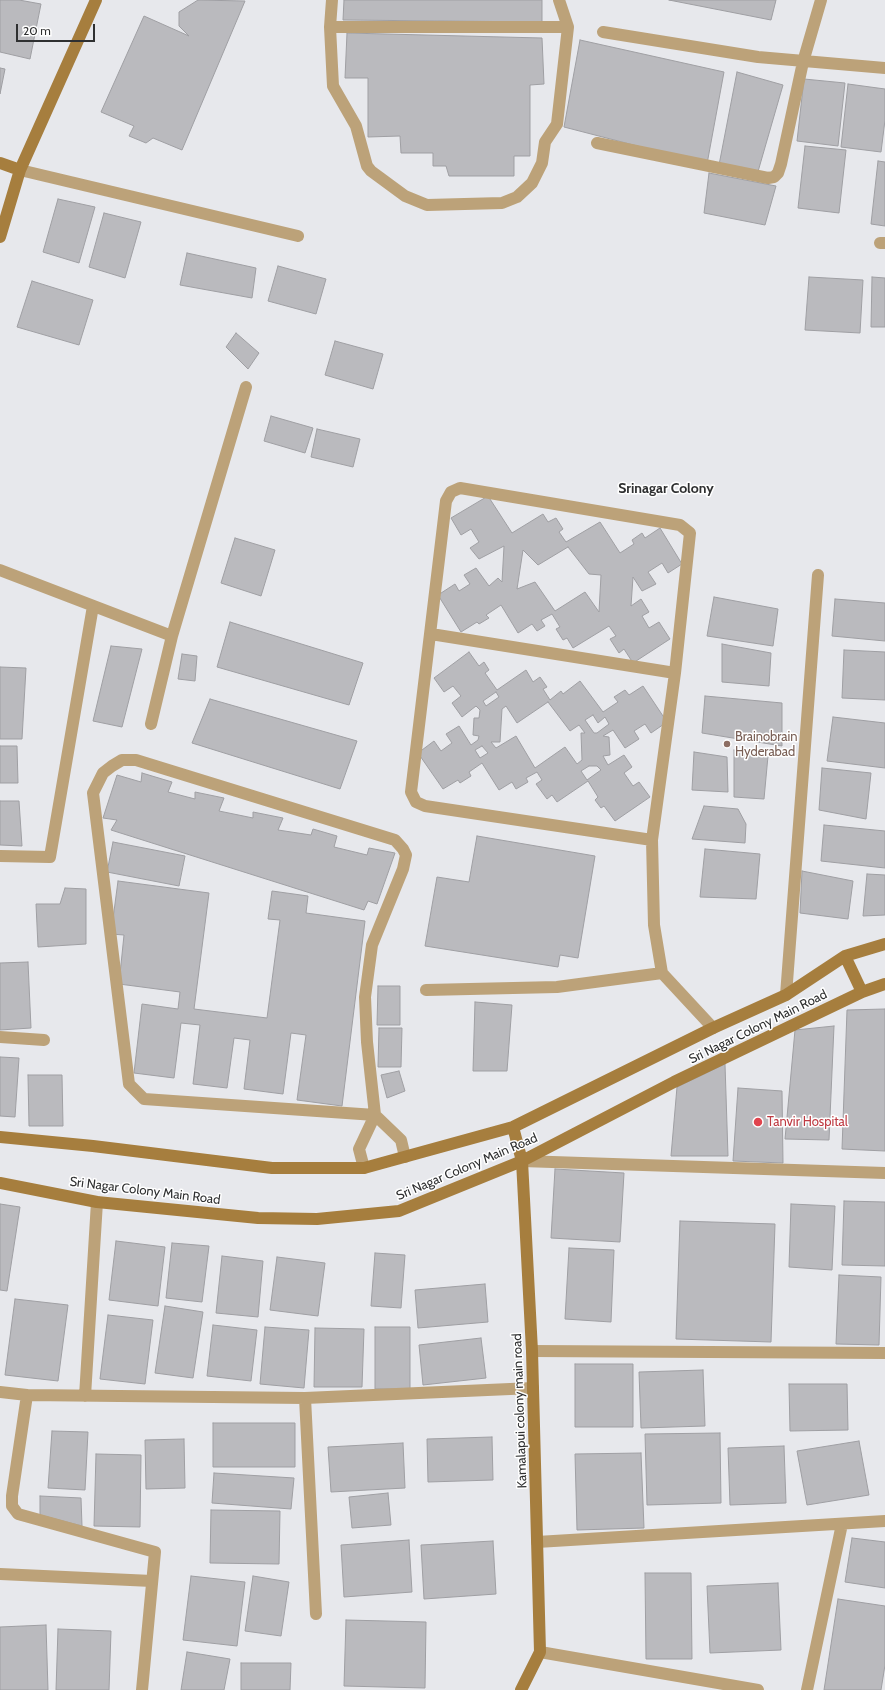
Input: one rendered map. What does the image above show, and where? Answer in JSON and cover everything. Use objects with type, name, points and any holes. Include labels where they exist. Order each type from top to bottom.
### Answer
[{"type":"main road","points":[[0,237],[20,170],[96,0]]},
{"type":"main road","points":[[0,163],[20,170]]},
{"type":"main road","name":"Sri Nagar Colony Main Road","points":[[0,1137],[93,1146],[272,1168],[364,1168],[513,1127],[713,1028],[786,994],[845,956],[885,944]]},
{"type":"main road","points":[[845,956],[862,992]]},
{"type":"main road","name":"Sri Nagar Colony Main Road","points":[[0,1183],[97,1202],[258,1218],[317,1219],[399,1211],[522,1161],[674,1082],[862,992],[885,984]]},
{"type":"main road","name":"Kamalapui colony main road","points":[[513,1127],[522,1161],[532,1351],[540,1652],[521,1690]]},
{"type":"street","points":[[332,0],[330,27],[333,86],[356,126],[367,166],[371,171],[406,196],[427,205],[502,203],[517,197],[532,183],[542,163],[545,142],[557,124],[568,27],[559,0]]},
{"type":"street","points":[[597,142],[768,178],[774,177],[778,173],[781,164],[803,62],[821,0]]},
{"type":"street","points":[[330,27],[568,27]]},
{"type":"street","points":[[603,32],[758,57],[885,68]]},
{"type":"street","points":[[20,170],[298,236]]},
{"type":"street","points":[[152,724],[172,636],[246,387]]},
{"type":"street","points":[[652,840],[425,806],[416,802],[411,792],[446,501],[451,492],[460,488],[680,525],[690,533],[675,673],[652,840],[654,925],[662,973],[713,1028]]},
{"type":"street","points":[[0,570],[172,636]]},
{"type":"street","points":[[786,994],[818,576]]},
{"type":"street","points":[[0,856],[50,857],[93,606]]},
{"type":"street","points":[[430,634],[675,673]]},
{"type":"street","points":[[364,1168],[359,1149],[375,1115],[367,1042],[365,997],[372,945],[406,855],[395,840],[136,760],[122,760],[103,773],[93,793],[128,1084],[144,1098],[375,1115],[401,1140],[406,1157]]},
{"type":"street","points":[[426,990],[557,987],[662,973]]},
{"type":"street","points":[[0,1037],[44,1040]]},
{"type":"street","points":[[522,1161],[885,1173]]},
{"type":"street","points":[[85,1396],[97,1202]]},
{"type":"street","points":[[532,1351],[885,1352]]},
{"type":"street","points":[[0,1392],[27,1395],[305,1398],[533,1388]]},
{"type":"street","points":[[27,1395],[12,1496],[12,1506],[18,1514],[155,1552],[142,1690]]},
{"type":"street","points":[[305,1398],[316,1614]]},
{"type":"street","points":[[537,1542],[885,1521]]},
{"type":"street","points":[[807,1690],[842,1524]]},
{"type":"street","points":[[0,1574],[152,1581]]},
{"type":"street","points":[[540,1652],[758,1690]]},
{"type":"building","points":[[0,0],[19,0],[41,4],[30,59],[0,52]]},
{"type":"building","points":[[198,0],[245,1],[182,150],[153,138],[146,143],[129,136],[134,126],[101,112],[144,16],[189,36],[179,26],[179,12]]},
{"type":"building","points":[[344,0],[542,0],[542,22],[343,20]]},
{"type":"building","points":[[669,0],[776,0],[771,20]]},
{"type":"building","points":[[347,33],[542,38],[544,84],[530,85],[530,156],[514,156],[514,176],[449,176],[446,166],[433,166],[433,153],[401,153],[400,136],[368,137],[368,78],[345,78]]},
{"type":"building","points":[[580,40],[724,72],[707,164],[564,127]]},
{"type":"building","points":[[0,68],[5,69],[0,94]]},
{"type":"building","points":[[737,72],[783,85],[757,175],[719,165]]},
{"type":"building","points":[[804,79],[845,83],[838,146],[797,141]]},
{"type":"building","points":[[848,84],[885,89],[885,120],[881,152],[841,147]]},
{"type":"building","points":[[805,146],[846,150],[839,213],[798,208]]},
{"type":"building","points":[[878,161],[885,162],[885,226],[871,224]]},
{"type":"building","points":[[709,173],[776,186],[765,225],[704,213]]},
{"type":"building","points":[[58,199],[95,207],[79,263],[43,252]]},
{"type":"building","points":[[104,213],[141,222],[125,278],[89,267]]},
{"type":"building","points":[[187,253],[256,268],[252,298],[180,285]]},
{"type":"building","points":[[278,266],[326,279],[316,314],[268,301]]},
{"type":"building","points":[[809,277],[863,280],[860,333],[805,330]]},
{"type":"building","points":[[872,277],[885,278],[885,327],[871,327]]},
{"type":"building","points":[[32,281],[93,300],[79,345],[17,327]]},
{"type":"building","points":[[236,333],[259,353],[248,369],[226,347]]},
{"type":"building","points":[[335,341],[383,354],[373,389],[325,375]]},
{"type":"building","points":[[271,416],[313,428],[305,453],[264,441]]},
{"type":"building","points":[[317,429],[360,439],[353,467],[311,457]]},
{"type":"building","points":[[488,496],[512,533],[543,514],[548,522],[556,518],[563,529],[559,532],[566,542],[600,522],[620,553],[634,544],[632,540],[642,533],[645,538],[660,528],[682,564],[668,573],[662,563],[648,572],[656,584],[642,591],[633,577],[631,606],[641,599],[649,612],[642,616],[649,628],[659,622],[670,639],[633,663],[624,649],[619,653],[610,639],[616,636],[609,626],[573,648],[567,638],[563,640],[556,629],[560,627],[552,614],[541,620],[545,626],[537,631],[532,624],[518,633],[501,605],[486,615],[489,618],[479,624],[477,622],[461,632],[438,595],[455,584],[459,591],[470,584],[464,575],[476,568],[489,586],[498,578],[502,582],[504,546],[479,559],[470,548],[479,542],[471,529],[461,535],[451,518]],"holes":[[[568,547],[589,574],[601,575],[599,612],[585,592],[555,611],[535,582],[517,589],[523,550],[538,565]]]},
{"type":"building","points":[[235,538],[275,550],[261,596],[221,583]]},
{"type":"building","points":[[714,597],[778,609],[773,646],[707,636]]},
{"type":"building","points":[[835,599],[885,603],[885,641],[832,636]]},
{"type":"building","points":[[230,622],[363,663],[349,705],[217,667]]},
{"type":"building","points":[[722,644],[771,653],[769,686],[722,682]]},
{"type":"building","points":[[111,646],[142,649],[122,727],[93,721]]},
{"type":"building","points":[[844,650],[885,652],[885,700],[842,698]]},
{"type":"building","points":[[469,652],[479,666],[484,662],[489,670],[485,673],[497,690],[526,670],[533,682],[540,677],[547,687],[543,689],[550,700],[561,691],[563,694],[580,681],[603,712],[618,702],[614,697],[625,690],[629,695],[643,686],[667,722],[651,733],[645,724],[634,731],[639,739],[625,748],[613,730],[603,736],[609,737],[610,755],[603,756],[608,765],[624,755],[632,767],[624,773],[633,786],[639,782],[650,797],[615,821],[604,806],[601,808],[595,800],[598,797],[588,781],[557,802],[552,795],[547,799],[536,784],[542,780],[537,772],[526,778],[528,782],[516,789],[512,782],[499,790],[482,763],[469,772],[471,776],[460,783],[458,780],[443,789],[418,753],[434,741],[441,751],[452,743],[446,734],[459,726],[471,745],[478,740],[479,736],[473,735],[474,718],[479,718],[480,710],[476,706],[462,717],[452,703],[461,696],[453,686],[444,692],[434,678]],"holes":[[[496,692],[499,697],[486,706],[483,701]],[[548,702],[570,731],[579,725],[585,733],[581,733],[582,760],[577,764],[565,747],[535,768],[516,736],[496,748],[491,742],[500,742],[502,709],[506,706],[517,723]],[[593,715],[598,723],[605,717],[609,724],[597,733],[594,733],[585,720]],[[482,746],[488,753],[480,758],[475,750]],[[589,766],[597,766],[601,770],[587,780],[581,771]]]},
{"type":"building","points":[[182,654],[197,656],[195,681],[178,679]]},
{"type":"building","points":[[0,667],[26,668],[22,739],[0,739]]},
{"type":"building","points":[[705,696],[782,703],[782,746],[702,733]]},
{"type":"building","points":[[210,699],[357,741],[340,789],[192,743]]},
{"type":"building","points":[[833,717],[885,723],[885,768],[827,761]]},
{"type":"building","points":[[0,746],[17,746],[18,783],[0,783]]},
{"type":"building","points":[[734,750],[768,756],[764,799],[734,797]]},
{"type":"building","points":[[694,752],[727,757],[728,792],[692,790]]},
{"type":"building","points":[[822,768],[871,773],[866,819],[819,810]]},
{"type":"building","points":[[142,773],[172,782],[168,792],[195,799],[195,792],[224,798],[219,811],[253,818],[253,812],[283,818],[278,830],[311,835],[313,829],[337,836],[334,847],[367,855],[369,848],[395,853],[377,904],[368,901],[364,910],[111,830],[117,820],[103,818],[117,775],[141,782]]},
{"type":"building","points":[[0,801],[19,801],[22,846],[0,845]]},
{"type":"building","points":[[704,806],[738,809],[746,824],[745,843],[692,839]]},
{"type":"building","points":[[824,825],[885,831],[885,868],[821,861]]},
{"type":"building","points":[[477,836],[595,856],[578,958],[560,955],[558,967],[425,946],[437,877],[469,882]]},
{"type":"building","points":[[113,842],[185,856],[179,886],[107,872]]},
{"type":"building","points":[[705,849],[760,854],[756,899],[700,897]]},
{"type":"building","points":[[802,871],[853,881],[848,919],[800,913]]},
{"type":"building","points":[[867,874],[885,875],[885,915],[863,916]]},
{"type":"building","points":[[118,881],[209,893],[194,1009],[267,1018],[280,920],[268,919],[272,891],[308,896],[306,913],[365,921],[342,1106],[297,1100],[306,1035],[291,1033],[283,1094],[244,1089],[250,1040],[234,1038],[227,1088],[193,1084],[200,1025],[181,1023],[174,1078],[134,1073],[142,1004],[178,1009],[180,992],[119,984],[124,935],[111,934]]},
{"type":"building","points":[[65,888],[86,889],[86,944],[38,947],[36,904],[60,904]]},
{"type":"building","points":[[28,962],[31,1028],[0,1030],[0,963]]},
{"type":"building","points":[[378,986],[400,986],[400,1025],[377,1025]]},
{"type":"building","points":[[475,1002],[512,1005],[507,1071],[473,1071]]},
{"type":"building","points":[[885,1009],[885,1151],[842,1149],[847,1010]]},
{"type":"building","points":[[834,1026],[829,1140],[785,1139],[795,1030]]},
{"type":"building","points":[[379,1028],[402,1028],[401,1067],[378,1067]]},
{"type":"building","points":[[0,1057],[19,1058],[15,1117],[0,1116]]},
{"type":"building","points":[[725,1064],[728,1156],[671,1156],[677,1087]]},
{"type":"building","points":[[399,1071],[405,1091],[387,1098],[381,1075]]},
{"type":"building","points":[[28,1075],[62,1075],[63,1126],[29,1126]]},
{"type":"building","points":[[738,1088],[782,1091],[783,1163],[733,1161]]},
{"type":"building","points":[[555,1169],[624,1173],[620,1242],[551,1238]]},
{"type":"building","points":[[844,1201],[885,1202],[885,1266],[842,1265]]},
{"type":"building","points":[[0,1204],[20,1207],[7,1291],[0,1290]]},
{"type":"building","points":[[791,1204],[835,1206],[832,1270],[789,1267]]},
{"type":"building","points":[[680,1221],[775,1224],[771,1342],[676,1339]]},
{"type":"building","points":[[116,1241],[165,1247],[158,1306],[109,1300]]},
{"type":"building","points":[[172,1243],[209,1246],[202,1302],[166,1298]]},
{"type":"building","points":[[569,1248],[614,1250],[611,1322],[565,1319]]},
{"type":"building","points":[[375,1253],[405,1255],[401,1308],[371,1306]]},
{"type":"building","points":[[222,1256],[263,1261],[258,1317],[216,1313]]},
{"type":"building","points":[[277,1257],[325,1263],[318,1316],[270,1310]]},
{"type":"building","points":[[839,1275],[881,1277],[879,1345],[836,1344]]},
{"type":"building","points":[[485,1284],[488,1322],[418,1328],[415,1290]]},
{"type":"building","points":[[15,1299],[68,1305],[58,1381],[5,1375]]},
{"type":"building","points":[[165,1306],[203,1312],[193,1378],[155,1373]]},
{"type":"building","points":[[108,1315],[153,1320],[145,1384],[100,1379]]},
{"type":"building","points":[[213,1325],[257,1330],[251,1381],[207,1376]]},
{"type":"building","points":[[265,1327],[309,1330],[304,1388],[260,1384]]},
{"type":"building","points":[[375,1327],[410,1327],[410,1389],[375,1389]]},
{"type":"building","points":[[315,1328],[364,1329],[362,1387],[314,1387]]},
{"type":"building","points":[[481,1338],[486,1378],[423,1385],[419,1345]]},
{"type":"building","points":[[575,1364],[633,1364],[633,1427],[575,1427]]},
{"type":"building","points":[[703,1370],[705,1426],[641,1428],[639,1372]]},
{"type":"building","points":[[789,1384],[847,1384],[848,1430],[790,1431]]},
{"type":"building","points":[[213,1423],[295,1423],[295,1467],[213,1467]]},
{"type":"building","points":[[52,1431],[88,1432],[85,1490],[48,1488]]},
{"type":"building","points":[[720,1433],[721,1503],[647,1505],[645,1434]]},
{"type":"building","points":[[492,1437],[493,1480],[428,1482],[427,1439]]},
{"type":"building","points":[[184,1439],[185,1488],[146,1489],[145,1440]]},
{"type":"building","points":[[859,1441],[869,1495],[807,1505],[797,1451]]},
{"type":"building","points":[[403,1443],[405,1488],[331,1492],[328,1447]]},
{"type":"building","points":[[784,1446],[786,1503],[730,1505],[728,1448]]},
{"type":"building","points":[[641,1453],[644,1528],[577,1530],[575,1454]]},
{"type":"building","points":[[96,1454],[141,1455],[140,1527],[94,1526]]},
{"type":"building","points":[[214,1473],[294,1478],[291,1509],[212,1503]]},
{"type":"building","points":[[388,1493],[391,1525],[352,1528],[349,1497]]},
{"type":"building","points":[[40,1496],[81,1498],[82,1526],[40,1515]]},
{"type":"building","points":[[211,1510],[280,1511],[279,1564],[210,1563]]},
{"type":"building","points":[[852,1538],[885,1542],[885,1588],[845,1582]]},
{"type":"building","points":[[409,1540],[412,1592],[344,1597],[341,1545]]},
{"type":"building","points":[[493,1541],[496,1594],[424,1599],[421,1545]]},
{"type":"building","points":[[645,1573],[691,1573],[692,1659],[646,1659]]},
{"type":"building","points":[[191,1576],[245,1582],[237,1646],[183,1640]]},
{"type":"building","points":[[253,1576],[289,1582],[281,1636],[245,1631]]},
{"type":"building","points":[[778,1583],[781,1650],[710,1653],[707,1586]]},
{"type":"building","points":[[838,1599],[885,1606],[885,1665],[881,1690],[824,1690]]},
{"type":"building","points":[[346,1620],[426,1622],[425,1688],[344,1686]]},
{"type":"building","points":[[46,1625],[48,1690],[0,1690],[0,1627]]},
{"type":"building","points":[[58,1629],[111,1631],[109,1690],[56,1690]]},
{"type":"building","points":[[187,1652],[230,1659],[224,1690],[181,1690]]},
{"type":"building","points":[[241,1663],[291,1663],[290,1690],[241,1690]]},
{"type":"place","name":"Brainobrain Hyderabad","points":[[727,744]]},
{"type":"place","name":"Tanvir Hospital","points":[[758,1122]]},
{"type":"district","name":"Srinagar Colony","points":[[666,489]]}]
